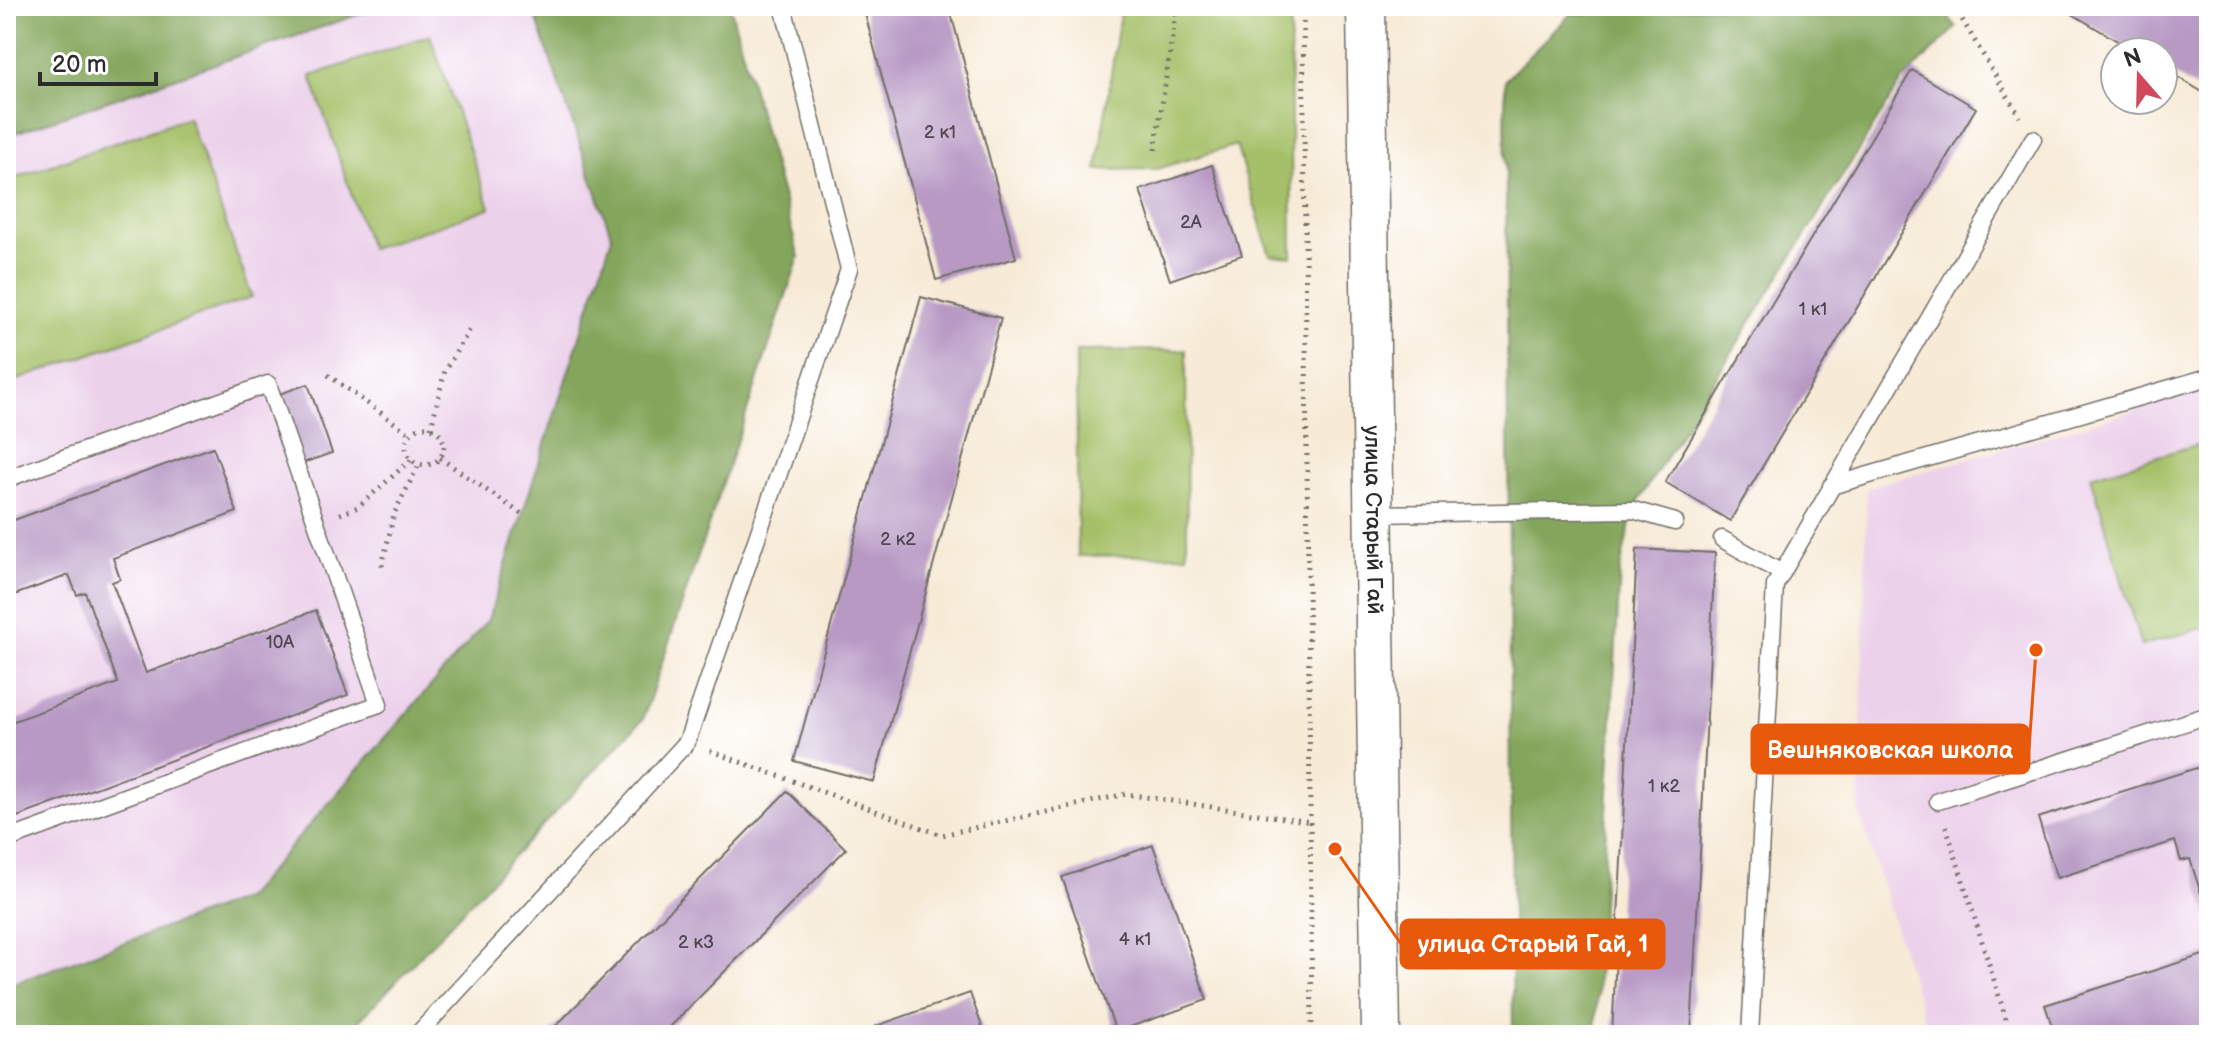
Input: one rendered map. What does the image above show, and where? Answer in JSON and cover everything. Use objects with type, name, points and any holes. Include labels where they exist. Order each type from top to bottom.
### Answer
[{"type":"street","name":"улица Старый Гай","points":[[1366,6],[1381,1035]]},
{"type":"lane","points":[[417,1035],[687,742],[849,269],[783,6]]},
{"type":"lane","points":[[1750,1035],[1775,585],[2033,139]]},
{"type":"lane","points":[[1831,486],[2209,377]]},
{"type":"lane","points":[[6,479],[268,384],[379,704],[6,840]]},
{"type":"lane","points":[[1373,514],[1633,510],[1675,522]]},
{"type":"lane","points":[[1722,539],[1782,573]]},
{"type":"lane","points":[[1938,801],[2209,715]]},
{"type":"path","points":[[1155,150],[1177,6]]},
{"type":"path","points":[[1303,6],[1312,1035]]},
{"type":"path","points":[[1954,6],[2033,139]]},
{"type":"path","points":[[431,428],[445,370],[471,328]]},
{"type":"path","points":[[328,375],[410,434]]},
{"type":"path","points":[[418,428],[431,428],[443,438],[440,458],[432,464],[419,464],[412,459],[405,447],[410,434],[418,428]]},
{"type":"path","points":[[440,458],[523,515]]},
{"type":"path","points":[[316,522],[358,507],[412,459]]},
{"type":"path","points":[[382,566],[394,514],[419,464]]},
{"type":"path","points":[[687,742],[942,835],[1126,794],[1311,822]]},
{"type":"path","points":[[1938,801],[2011,1035]]},
{"type":"shaded area","points":[[383,6],[532,6],[612,237],[488,620],[246,898],[6,986],[6,136]]},
{"type":"shaded area","points":[[2209,389],[2209,1035],[1929,1035],[1859,812],[1867,488]]},
{"type":"green space","points":[[6,6],[383,6],[6,136]]},
{"type":"green space","points":[[532,6],[730,6],[799,257],[643,719],[346,1035],[6,1035],[6,986],[246,898],[488,620],[612,237]]},
{"type":"green space","points":[[1121,6],[1290,6],[1292,257],[1270,255],[1236,145],[1157,169],[1097,170]]},
{"type":"green space","points":[[1738,6],[1938,6],[1957,27],[1902,81],[1633,510],[1620,569],[1595,1035],[1513,1035],[1505,80],[1571,14]]},
{"type":"green space","points":[[430,35],[490,208],[370,249],[311,76]]},
{"type":"green space","points":[[188,117],[252,297],[6,384],[6,181]]},
{"type":"green space","points":[[1186,350],[1187,555],[1078,556],[1076,351]]},
{"type":"green space","points":[[2209,441],[2209,626],[2141,646],[2091,476]]},
{"type":"building","points":[[863,6],[949,6],[1016,258],[936,280]]},
{"type":"building","points":[[2059,6],[2209,6],[2209,96],[2179,78],[2179,36],[2109,36]]},
{"type":"building","points":[[1912,70],[1976,108],[1730,521],[1665,482]]},
{"type":"building","points":[[1212,165],[1242,255],[1170,280],[1140,190]]},
{"type":"building","points":[[921,297],[1001,318],[874,782],[794,761]]},
{"type":"building","points":[[308,384],[332,453],[303,463],[279,394]]},
{"type":"building","points":[[213,447],[237,512],[113,558],[120,579],[112,582],[146,673],[316,610],[348,695],[6,821],[6,724],[118,683],[85,592],[77,595],[69,575],[6,598],[6,523]]},
{"type":"building","points":[[1637,549],[1715,553],[1691,1035],[1612,1035]]},
{"type":"building","points":[[2209,764],[2209,919],[2190,859],[2181,861],[2175,841],[2057,878],[2038,818]]},
{"type":"building","points":[[787,791],[846,849],[662,1035],[547,1035]]},
{"type":"building","points":[[1153,845],[1207,1000],[1116,1032],[1062,877]]},
{"type":"building","points":[[2209,953],[2209,1035],[2055,1035],[2045,1005]]},
{"type":"building","points":[[970,993],[985,1035],[879,1035],[876,1026]]},
{"type":"place","name":"Вешняковская школа","points":[[2036,650]]},
{"type":"place","name":"улица Старый Гай, 1","points":[[1335,849]]}]
